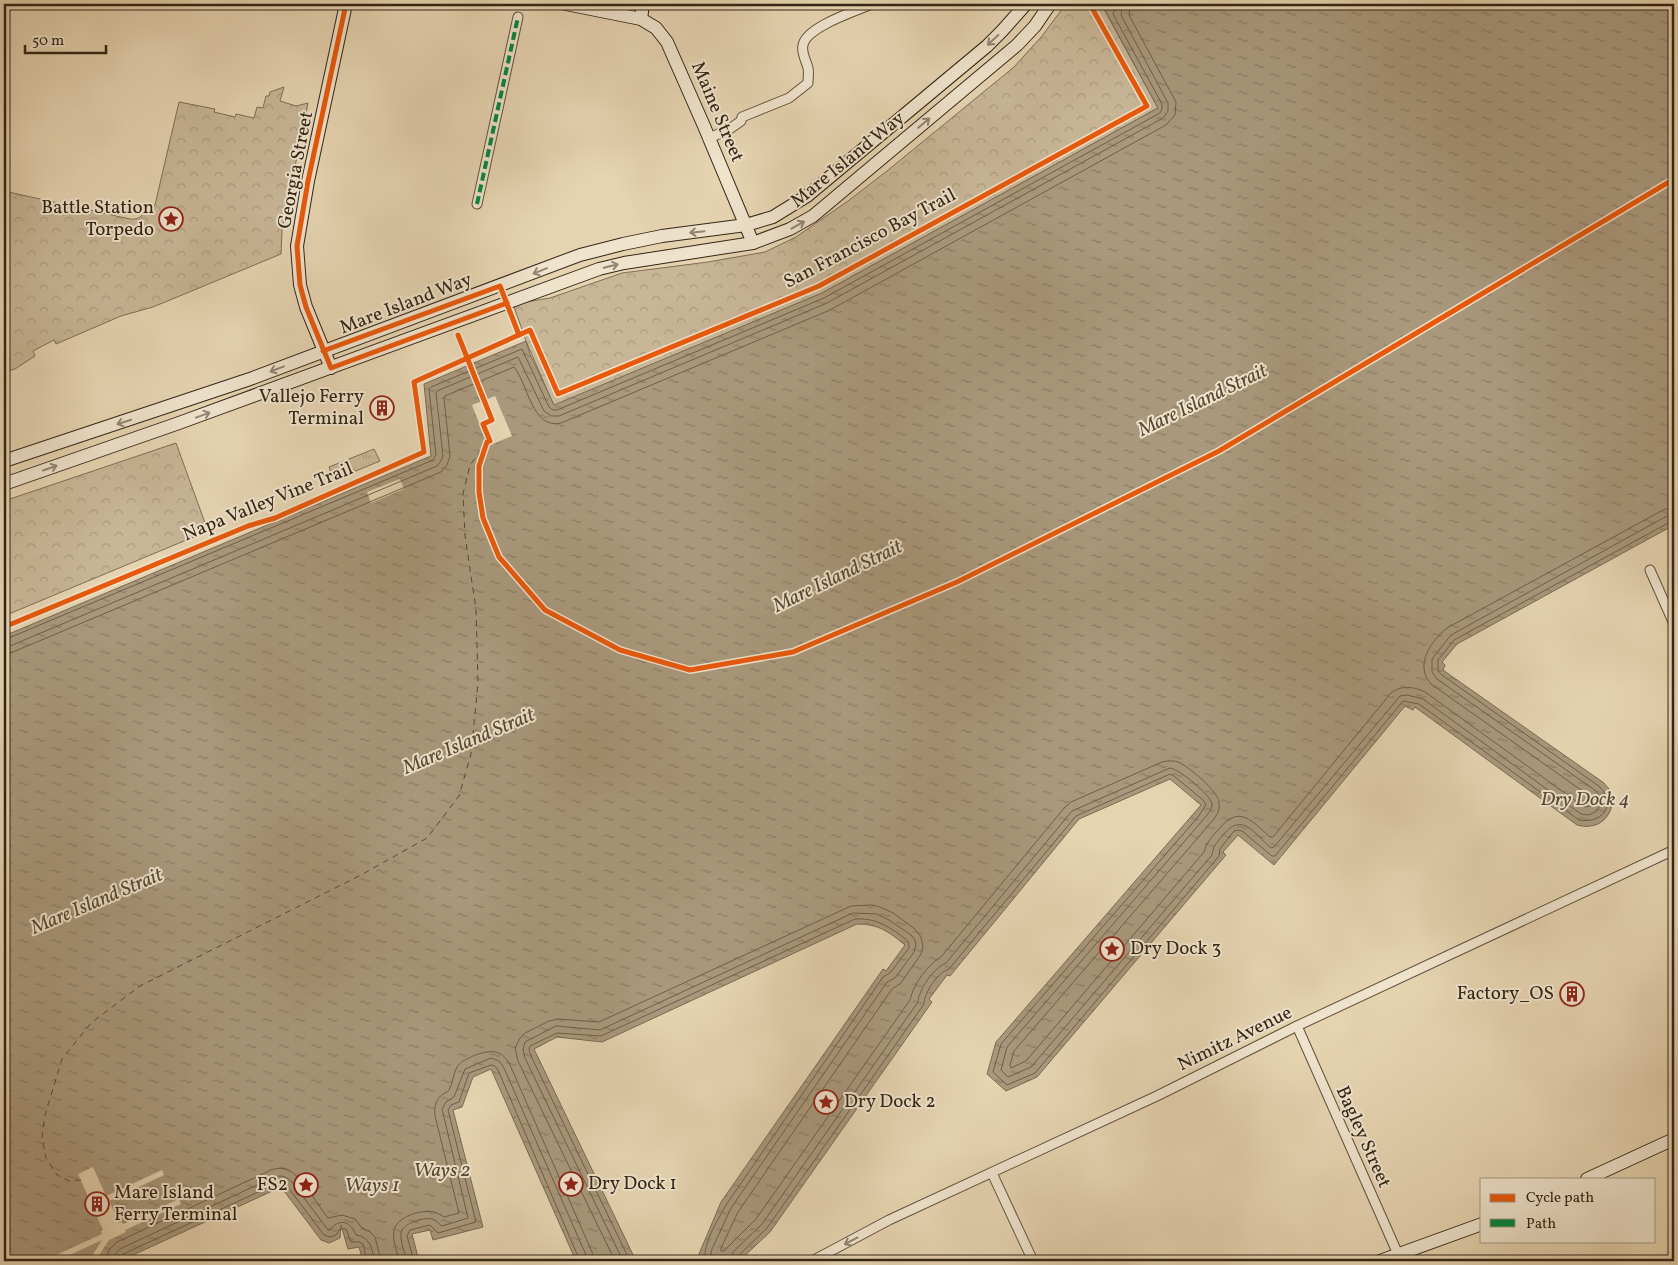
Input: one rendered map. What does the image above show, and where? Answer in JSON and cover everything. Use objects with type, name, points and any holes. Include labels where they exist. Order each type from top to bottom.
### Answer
[{"type":"main road","name":"Georgia Street","points":[[331,368],[306,307],[300,285],[297,246],[308,181],[346,4]]},
{"type":"main road","points":[[566,4],[641,19],[644,4]]},
{"type":"main road","name":"Mare Island Way","points":[[4,461],[184,402],[580,255],[662,236],[746,225],[773,217],[807,196],[986,46],[1026,4]]},
{"type":"main road","name":"Mare Island Way","points":[[4,484],[179,423],[599,269],[624,263],[753,243],[790,229],[813,216],[1017,45],[1035,26],[1050,4]]},
{"type":"main road","name":"Maine Street","points":[[641,19],[656,28],[666,42],[753,243]]},
{"type":"main road","points":[[1589,1178],[1674,1140]]},
{"type":"main road","points":[[1380,1261],[1399,1258],[1480,1225]]},
{"type":"street","points":[[709,138],[735,126],[741,122],[742,117],[789,98],[808,83],[809,70],[803,53],[803,44],[808,35],[828,23],[872,4]]},
{"type":"street","points":[[477,204],[518,17]]},
{"type":"street","points":[[1650,570],[1674,624]]},
{"type":"street","name":"Nimitz Avenue","points":[[812,1261],[890,1220],[1159,1095],[1297,1026],[1674,850]]},
{"type":"street","name":"Bagley Street","points":[[1297,1026],[1399,1258]]},
{"type":"street","points":[[992,1173],[1033,1261]]},
{"type":"green space","points":[[1066,4],[1101,4],[1158,108],[822,293],[554,406],[526,341],[513,304],[550,298],[622,273],[708,262],[765,252],[796,237],[887,171],[1014,67],[1042,36]]},
{"type":"green space","points":[[284,87],[280,101],[296,106],[308,103],[282,230],[281,254],[153,307],[121,316],[56,344],[54,340],[33,351],[35,356],[15,369],[4,372],[4,191],[130,219],[138,218],[146,208],[155,205],[179,102],[215,109],[214,112],[235,117],[236,114],[254,118],[257,107],[263,108],[266,96],[269,96],[270,92]]},
{"type":"green space","points":[[176,443],[208,531],[4,616],[4,501]]},
{"type":"green space","points":[[374,449],[380,461],[334,480],[329,467]]},
{"type":"water","points":[[1116,4],[1674,4],[1674,525],[1457,644],[1442,662],[1445,665],[1443,670],[1604,783],[1610,790],[1612,798],[1611,809],[1605,819],[1596,825],[1577,825],[1415,707],[1413,710],[1405,706],[1274,865],[1238,835],[1223,852],[1226,855],[1037,1077],[1006,1091],[987,1074],[996,1042],[1201,805],[1170,779],[1079,819],[950,976],[947,975],[929,999],[932,1002],[770,1232],[739,1261],[701,1261],[699,1254],[721,1202],[883,969],[886,971],[905,945],[882,929],[871,925],[857,924],[602,1042],[557,1037],[534,1049],[636,1261],[576,1261],[491,1069],[473,1077],[462,1107],[453,1110],[483,1227],[433,1240],[430,1230],[412,1234],[419,1261],[363,1261],[359,1247],[348,1249],[341,1225],[340,1238],[329,1243],[321,1240],[281,1187],[120,1261],[4,1261],[4,636],[431,456],[424,384],[526,341],[530,354],[554,405],[822,293],[1158,108],[1105,10]]},
{"type":"pier","points":[[495,396],[512,436],[488,446],[472,405]]},
{"type":"pier","points":[[400,479],[404,489],[371,503],[367,492]]},
{"type":"pier","name":"Mare Island Ferry Terminal","points":[[93,1167],[106,1196],[162,1170],[164,1175],[109,1201],[119,1223],[122,1222],[123,1224],[179,1199],[181,1204],[125,1230],[126,1232],[109,1240],[95,1261],[89,1261],[102,1240],[57,1261],[43,1261],[102,1234],[101,1231],[103,1230],[78,1174]]},
{"type":"ferry route","points":[[487,442],[479,466],[479,492],[483,518],[499,557],[545,610],[620,650],[690,670],[793,652],[957,582],[1219,451],[1674,179]]},
{"type":"ferry route","points":[[81,1180],[69,1181],[57,1175],[46,1158],[42,1137],[45,1115],[62,1059],[91,1023],[140,986],[361,875],[427,838],[459,796],[471,754],[478,683],[476,609],[465,536],[463,494],[470,465],[485,445]]},
{"type":"marked path","points":[[477,204],[518,17]]},
{"type":"cycle path","points":[[346,4],[308,181],[297,246],[300,285],[306,307],[331,368],[507,303]]},
{"type":"cycle path","name":"San Francisco Bay Trail","points":[[4,627],[248,526],[275,518],[424,452],[414,382],[530,330],[558,394],[819,286],[1147,106],[1092,8],[1083,4]]},
{"type":"cycle path","points":[[458,335],[492,420],[483,424],[490,441],[487,442],[479,466],[479,492],[483,518],[499,557],[545,610],[620,650],[690,670],[793,652],[957,582],[1219,451],[1674,179]]},
{"type":"cycle path","points":[[323,351],[500,286],[519,335]]},
{"type":"place","name":"Battle Station Torpedo","points":[[171,219]]},
{"type":"place","name":"Vallejo Ferry Terminal","points":[[382,408]]},
{"type":"place","name":"Dry Dock 3","points":[[1112,949]]},
{"type":"place","name":"Factory_OS","points":[[1572,994]]},
{"type":"place","name":"Dry Dock 2","points":[[826,1102]]},
{"type":"place","name":"Dry Dock 1","points":[[571,1184]]},
{"type":"place","name":"FS2","points":[[306,1185]]},
{"type":"place","name":"Mare Island Ferry Terminal","points":[[97,1204]]},
{"type":"water label","name":"Mare Island Strait","points":[[1203,401]]},
{"type":"water label","name":"Mare Island Strait","points":[[838,577]]},
{"type":"water label","name":"Mare Island Strait","points":[[469,742]]},
{"type":"water label","name":"Dry Dock 4","points":[[1585,800]]},
{"type":"water label","name":"Mare Island Strait","points":[[97,902]]},
{"type":"water label","name":"Ways 2","points":[[442,1171]]},
{"type":"water label","name":"Ways 1","points":[[372,1186]]}]
